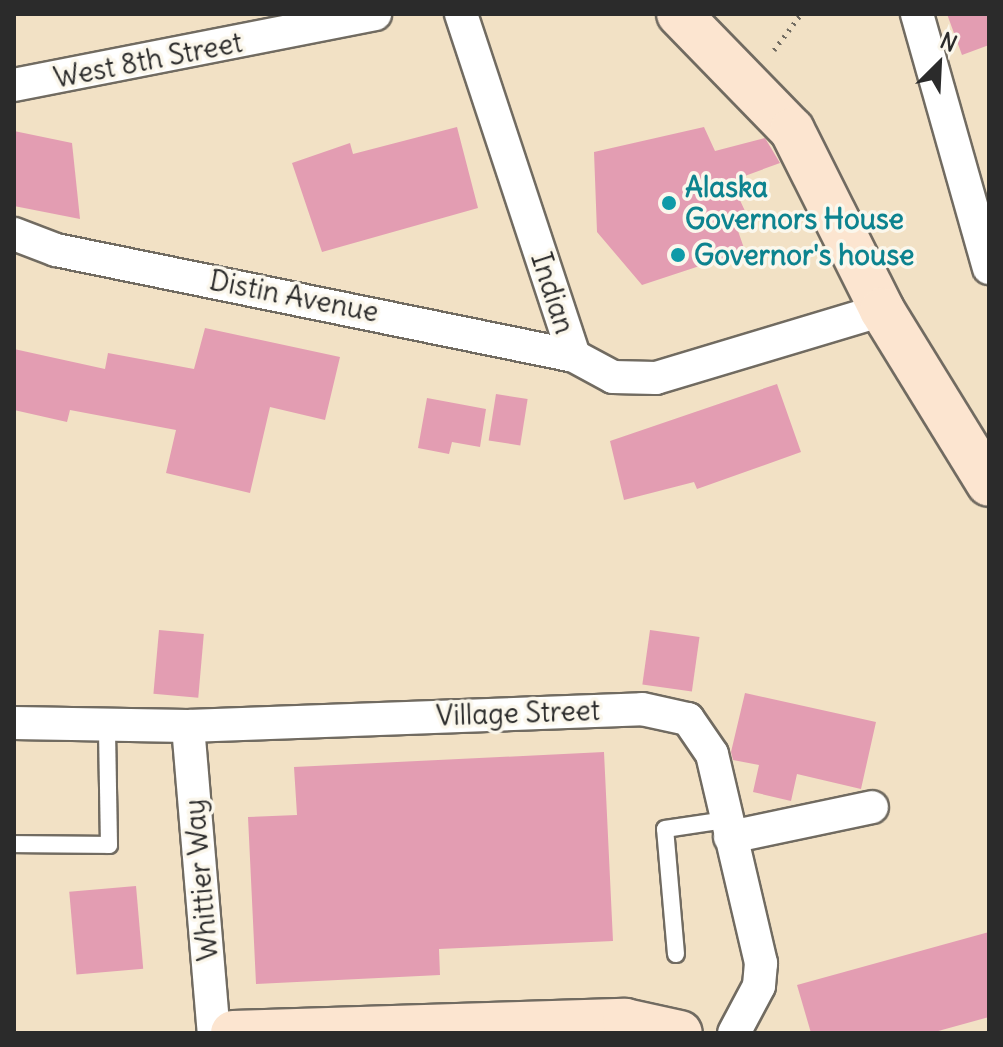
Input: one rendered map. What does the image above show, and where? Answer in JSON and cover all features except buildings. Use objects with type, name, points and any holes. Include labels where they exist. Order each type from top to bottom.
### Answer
[{"type":"main road","points":[[679,14],[792,130],[882,310],[989,484]]},
{"type":"main road","points":[[233,1033],[625,1021],[680,1033]]},
{"type":"street","name":"West 8th Street","points":[[14,85],[375,14]]},
{"type":"street","name":"Indian","points":[[461,14],[574,356],[613,377],[656,378],[882,310]]},
{"type":"street","points":[[917,14],[989,268]]},
{"type":"street","name":"Distin Avenue","points":[[14,234],[56,250],[574,356]]},
{"type":"street","name":"Village Street","points":[[14,723],[188,726],[642,709],[688,719],[712,754],[761,963],[759,986],[734,1033]]},
{"type":"street","name":"Whittier Way","points":[[188,726],[214,1033]]},
{"type":"street","points":[[728,829],[872,807]]},
{"type":"lane","points":[[14,844],[109,845],[107,725]]},
{"type":"lane","points":[[676,954],[665,829],[728,829]]},
{"type":"place","name":"Alaska Governors House","points":[[669,203]]},
{"type":"place","name":"Governor's house","points":[[678,255]]}]
